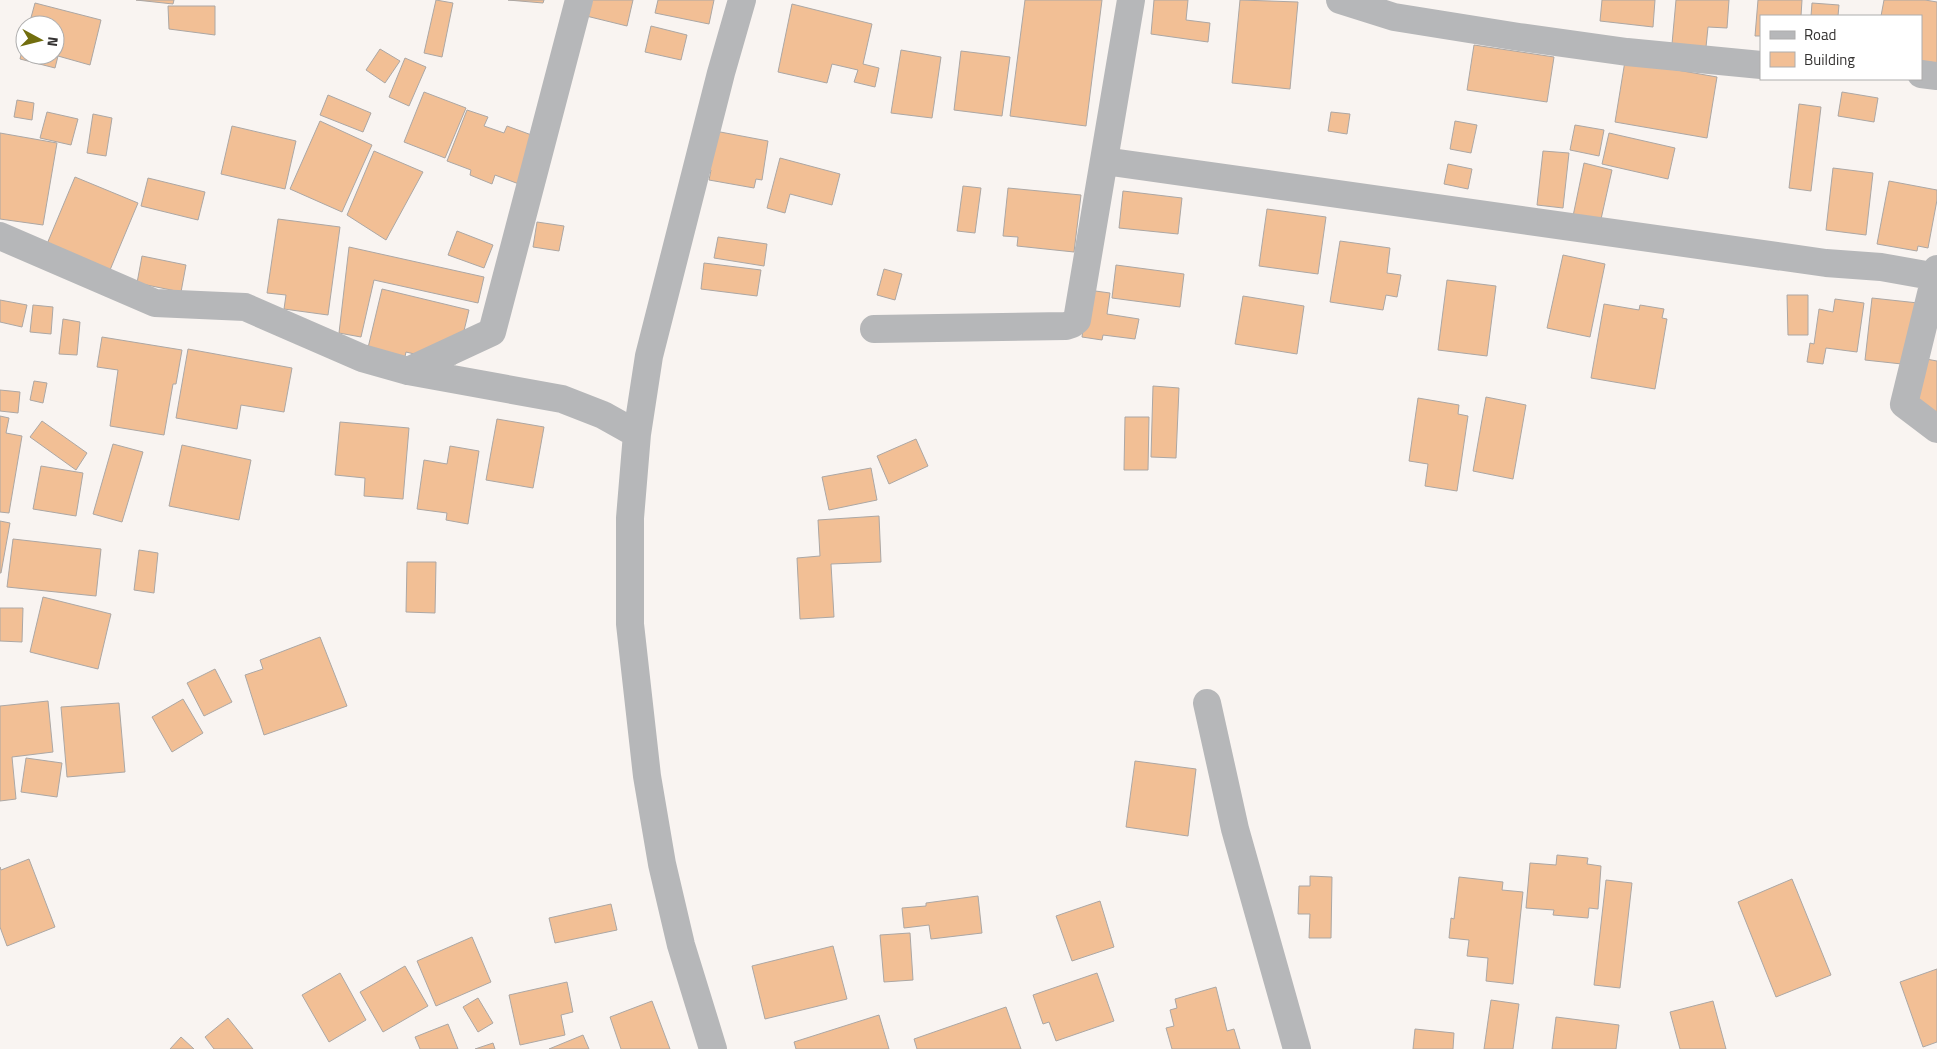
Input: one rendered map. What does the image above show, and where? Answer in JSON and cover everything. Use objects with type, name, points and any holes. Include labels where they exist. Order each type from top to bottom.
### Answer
[{"type":"street","points":[[408,370],[492,332],[579,0]]},
{"type":"street","points":[[713,1049],[681,946],[662,864],[647,776],[630,624],[630,518],[637,434],[649,356],[718,83],[742,0]]},
{"type":"street","points":[[874,329],[1046,327],[1072,324],[1076,320],[1131,0]]},
{"type":"street","points":[[1340,0],[1394,16],[1519,36],[1627,52],[1760,65]]},
{"type":"street","points":[[1922,74],[1937,76]]},
{"type":"street","points":[[1104,161],[1826,263],[1937,274],[1904,404],[1937,429]]},
{"type":"street","points":[[0,236],[155,303],[245,307],[362,358],[408,370],[562,399],[604,415],[637,434]]},
{"type":"street","points":[[1207,703],[1235,829],[1297,1049]]},
{"type":"building","points":[[136,0],[174,0],[173,4]]},
{"type":"building","points":[[436,0],[453,3],[442,57],[424,53]]},
{"type":"building","points":[[508,0],[544,0],[543,3]]},
{"type":"building","points":[[576,0],[633,0],[627,26],[574,13]]},
{"type":"building","points":[[658,0],[714,0],[709,24],[655,13]]},
{"type":"building","points":[[1025,0],[1102,0],[1086,126],[1010,116]]},
{"type":"building","points":[[1154,0],[1188,0],[1186,20],[1210,23],[1208,42],[1151,34]]},
{"type":"building","points":[[1240,0],[1298,2],[1290,89],[1232,83]]},
{"type":"building","points":[[1602,0],[1655,0],[1653,27],[1600,21]]},
{"type":"building","points":[[1676,0],[1729,0],[1727,28],[1708,27],[1706,47],[1672,44]]},
{"type":"building","points":[[1758,0],[1802,0],[1801,15],[1760,15],[1760,36],[1755,36]]},
{"type":"building","points":[[1884,0],[1925,0],[1937,2],[1937,63],[1922,61],[1922,15],[1881,15]]},
{"type":"building","points":[[35,3],[101,20],[90,65],[65,58],[65,15],[32,15]]},
{"type":"building","points":[[1812,3],[1839,5],[1838,15],[1811,15]]},
{"type":"building","points":[[792,4],[872,24],[863,64],[879,68],[875,87],[854,82],[858,70],[832,64],[827,83],[778,72]]},
{"type":"building","points":[[168,6],[215,6],[215,35],[169,29]]},
{"type":"building","points":[[651,26],[687,35],[681,60],[645,52]]},
{"type":"building","points":[[1474,45],[1554,57],[1547,102],[1467,90]]},
{"type":"building","points":[[380,49],[400,61],[385,83],[366,70]]},
{"type":"building","points":[[901,50],[941,57],[932,118],[891,113]]},
{"type":"building","points":[[961,51],[1010,57],[1002,116],[954,110]]},
{"type":"building","points":[[405,58],[426,67],[409,106],[389,97]]},
{"type":"building","points":[[1625,61],[1717,77],[1707,138],[1615,122]]},
{"type":"building","points":[[43,65],[56,65],[55,68]]},
{"type":"building","points":[[424,92],[466,108],[445,158],[404,142]]},
{"type":"building","points":[[1842,92],[1878,98],[1874,122],[1838,116]]},
{"type":"building","points":[[328,95],[371,113],[363,132],[320,115]]},
{"type":"building","points":[[17,100],[34,103],[32,120],[14,117]]},
{"type":"building","points":[[1799,104],[1821,107],[1811,191],[1789,188]]},
{"type":"building","points":[[467,110],[488,117],[484,126],[504,133],[507,126],[537,137],[519,184],[495,175],[492,184],[470,175],[471,170],[447,161]]},
{"type":"building","points":[[47,112],[78,119],[71,145],[40,138]]},
{"type":"building","points":[[1331,112],[1350,114],[1347,134],[1328,131]]},
{"type":"building","points":[[93,114],[112,118],[106,156],[87,153]]},
{"type":"building","points":[[320,121],[372,145],[342,212],[290,189]]},
{"type":"building","points":[[1455,121],[1477,125],[1471,153],[1450,149]]},
{"type":"building","points":[[1575,125],[1604,130],[1599,156],[1570,150]]},
{"type":"building","points":[[232,126],[296,141],[285,189],[221,174]]},
{"type":"building","points":[[715,131],[768,141],[762,180],[756,179],[754,188],[709,180]]},
{"type":"building","points":[[0,133],[57,143],[43,225],[0,219]]},
{"type":"building","points":[[1609,133],[1675,148],[1668,179],[1602,164]]},
{"type":"building","points":[[374,151],[423,172],[386,240],[347,215]]},
{"type":"building","points":[[1543,151],[1569,153],[1563,208],[1537,205]]},
{"type":"building","points":[[780,158],[840,174],[832,205],[790,194],[785,213],[767,208]]},
{"type":"building","points":[[1584,163],[1612,170],[1599,228],[1572,221]]},
{"type":"building","points":[[1448,164],[1472,169],[1468,189],[1444,184]]},
{"type":"building","points":[[1833,168],[1873,173],[1866,235],[1826,230]]},
{"type":"building","points":[[75,177],[138,203],[110,270],[47,244]]},
{"type":"building","points":[[148,178],[205,192],[198,220],[141,206]]},
{"type":"building","points":[[1889,181],[1937,190],[1937,200],[1928,248],[1918,246],[1917,251],[1877,244]]},
{"type":"building","points":[[963,186],[981,188],[975,233],[957,231]]},
{"type":"building","points":[[1008,188],[1081,195],[1074,252],[1017,246],[1018,237],[1003,236]]},
{"type":"building","points":[[1123,191],[1182,198],[1178,234],[1119,228]]},
{"type":"building","points":[[1267,209],[1326,217],[1318,274],[1259,266]]},
{"type":"building","points":[[278,219],[340,227],[328,315],[284,309],[286,295],[267,293]]},
{"type":"building","points":[[537,222],[564,226],[559,251],[533,247]]},
{"type":"building","points":[[457,231],[493,245],[484,268],[448,255]]},
{"type":"building","points":[[718,237],[767,244],[764,266],[714,258]]},
{"type":"building","points":[[1340,241],[1390,248],[1387,273],[1401,275],[1397,297],[1386,295],[1383,310],[1330,302]]},
{"type":"building","points":[[349,247],[484,277],[478,303],[374,280],[361,337],[339,333]]},
{"type":"building","points":[[1563,255],[1605,264],[1590,337],[1547,328]]},
{"type":"building","points":[[142,256],[186,265],[181,292],[137,283]]},
{"type":"building","points":[[704,263],[761,270],[757,296],[701,289]]},
{"type":"building","points":[[1116,265],[1184,274],[1180,307],[1112,298]]},
{"type":"building","points":[[884,269],[902,274],[895,300],[877,295]]},
{"type":"building","points":[[1447,280],[1496,286],[1487,356],[1438,350]]},
{"type":"building","points":[[382,289],[469,310],[456,364],[406,352],[404,361],[367,352]]},
{"type":"building","points":[[1088,290],[1110,293],[1107,314],[1139,319],[1135,339],[1103,335],[1102,340],[1082,337]]},
{"type":"building","points":[[1787,295],[1808,295],[1808,335],[1788,335]]},
{"type":"building","points":[[1243,296],[1304,306],[1297,354],[1235,344]]},
{"type":"building","points":[[1872,298],[1918,303],[1911,365],[1865,360]]},
{"type":"building","points":[[1835,299],[1864,303],[1857,352],[1826,348],[1823,364],[1807,362],[1810,343],[1814,344],[1819,309],[1833,312]]},
{"type":"building","points":[[0,300],[27,305],[22,327],[0,322]]},
{"type":"building","points":[[1604,304],[1639,310],[1640,305],[1664,309],[1662,318],[1667,319],[1655,389],[1591,378]]},
{"type":"building","points":[[33,305],[53,307],[51,334],[30,332]]},
{"type":"building","points":[[63,319],[80,322],[77,355],[59,354]]},
{"type":"building","points":[[102,337],[182,350],[176,384],[173,384],[164,435],[110,426],[118,370],[97,367]]},
{"type":"building","points":[[188,349],[292,368],[284,412],[241,405],[237,429],[176,418]]},
{"type":"building","points":[[1926,359],[1937,361],[1937,420],[1916,412]]},
{"type":"building","points":[[34,381],[47,383],[43,403],[30,400]]},
{"type":"building","points":[[1153,386],[1179,388],[1176,458],[1151,457]]},
{"type":"building","points":[[0,390],[20,392],[18,413],[0,411]]},
{"type":"building","points":[[1486,397],[1526,405],[1513,479],[1473,471]]},
{"type":"building","points":[[1418,398],[1459,405],[1458,414],[1468,416],[1457,491],[1425,486],[1428,464],[1409,461]]},
{"type":"building","points":[[0,416],[9,418],[6,433],[22,436],[9,513],[0,512]]},
{"type":"building","points":[[1125,417],[1149,417],[1148,470],[1124,470]]},
{"type":"building","points":[[497,419],[544,427],[533,488],[486,480]]},
{"type":"building","points":[[42,421],[87,453],[76,470],[30,437]]},
{"type":"building","points":[[340,422],[409,428],[403,499],[364,496],[365,478],[335,475]]},
{"type":"building","points":[[916,439],[928,466],[889,484],[877,456]]},
{"type":"building","points":[[113,444],[143,452],[122,522],[93,514]]},
{"type":"building","points":[[182,445],[251,460],[239,520],[169,506]]},
{"type":"building","points":[[450,446],[479,451],[468,524],[446,520],[447,513],[417,509],[424,460],[447,464]]},
{"type":"building","points":[[41,466],[83,473],[76,516],[33,509]]},
{"type":"building","points":[[871,468],[877,500],[829,510],[822,477]]},
{"type":"building","points":[[879,516],[881,562],[831,564],[834,617],[800,619],[797,558],[820,556],[818,520]]},
{"type":"building","points":[[0,521],[10,523],[1,573],[0,573]]},
{"type":"building","points":[[13,539],[101,549],[96,596],[7,587]]},
{"type":"building","points":[[139,550],[158,553],[154,593],[134,590]]},
{"type":"building","points":[[407,562],[436,562],[435,613],[406,612]]},
{"type":"building","points":[[43,597],[111,614],[98,669],[30,652]]},
{"type":"building","points":[[0,608],[23,608],[22,642],[0,641]]},
{"type":"building","points":[[320,637],[347,706],[264,735],[245,675],[263,669],[260,660]]},
{"type":"building","points":[[215,669],[232,702],[204,716],[187,683]]},
{"type":"building","points":[[183,699],[203,733],[172,752],[152,717]]},
{"type":"building","points":[[48,701],[53,752],[12,757],[16,799],[0,801],[0,706]]},
{"type":"building","points":[[119,703],[125,772],[67,777],[61,707]]},
{"type":"building","points":[[26,758],[62,763],[57,797],[21,792]]},
{"type":"building","points":[[1135,761],[1196,769],[1188,836],[1126,827]]},
{"type":"building","points":[[1557,855],[1588,858],[1587,864],[1601,866],[1598,909],[1589,908],[1588,918],[1553,915],[1554,910],[1526,908],[1530,863],[1556,865]]},
{"type":"building","points":[[29,859],[55,927],[7,946],[0,927],[0,867],[1,870]]},
{"type":"building","points":[[1310,876],[1332,877],[1331,938],[1309,938],[1310,914],[1298,914],[1299,886],[1310,886]]},
{"type":"building","points":[[1459,877],[1503,882],[1502,890],[1523,892],[1513,984],[1486,981],[1488,958],[1467,956],[1469,940],[1449,938],[1451,918],[1454,919]]},
{"type":"building","points":[[1792,879],[1831,975],[1776,997],[1738,902]]},
{"type":"building","points":[[1606,880],[1632,883],[1620,988],[1594,985]]},
{"type":"building","points":[[978,896],[982,933],[931,939],[929,925],[904,928],[902,908],[926,906],[926,903]]},
{"type":"building","points":[[1100,901],[1114,947],[1072,961],[1056,916]]},
{"type":"building","points":[[611,904],[617,930],[555,943],[549,918]]},
{"type":"building","points":[[910,933],[913,980],[884,982],[880,935]]},
{"type":"building","points":[[472,937],[491,982],[436,1006],[417,961]]},
{"type":"building","points":[[833,946],[847,999],[765,1019],[752,966]]},
{"type":"building","points":[[405,966],[428,1006],[383,1032],[360,992]]},
{"type":"building","points":[[1937,969],[1937,1042],[1923,1047],[1900,982]]},
{"type":"building","points":[[340,973],[366,1020],[329,1042],[302,995]]},
{"type":"building","points":[[1097,973],[1114,1021],[1056,1041],[1049,1022],[1043,1024],[1033,995]]},
{"type":"building","points":[[567,982],[573,1012],[561,1015],[565,1035],[520,1045],[509,995]]},
{"type":"building","points":[[1216,987],[1227,1031],[1234,1029],[1240,1049],[1172,1049],[1166,1028],[1174,1026],[1170,1010],[1177,1008],[1175,999]]},
{"type":"building","points":[[478,998],[493,1023],[478,1032],[463,1007]]},
{"type":"building","points":[[1491,1000],[1519,1004],[1513,1049],[1484,1049]]},
{"type":"building","points":[[652,1001],[670,1049],[621,1049],[610,1017]]},
{"type":"building","points":[[1713,1001],[1726,1049],[1680,1049],[1670,1012]]},
{"type":"building","points":[[1006,1007],[1021,1049],[917,1049],[914,1039]]},
{"type":"building","points":[[879,1015],[889,1049],[796,1049],[794,1042]]},
{"type":"building","points":[[1556,1017],[1619,1025],[1616,1049],[1552,1049]]},
{"type":"building","points":[[228,1018],[253,1049],[214,1049],[205,1037]]},
{"type":"building","points":[[448,1024],[458,1049],[420,1049],[415,1037]]},
{"type":"building","points":[[1415,1029],[1454,1033],[1453,1049],[1413,1049]]},
{"type":"building","points":[[583,1035],[589,1049],[549,1049]]},
{"type":"building","points":[[181,1037],[194,1049],[170,1049]]},
{"type":"building","points":[[493,1043],[495,1049],[475,1049]]}]
